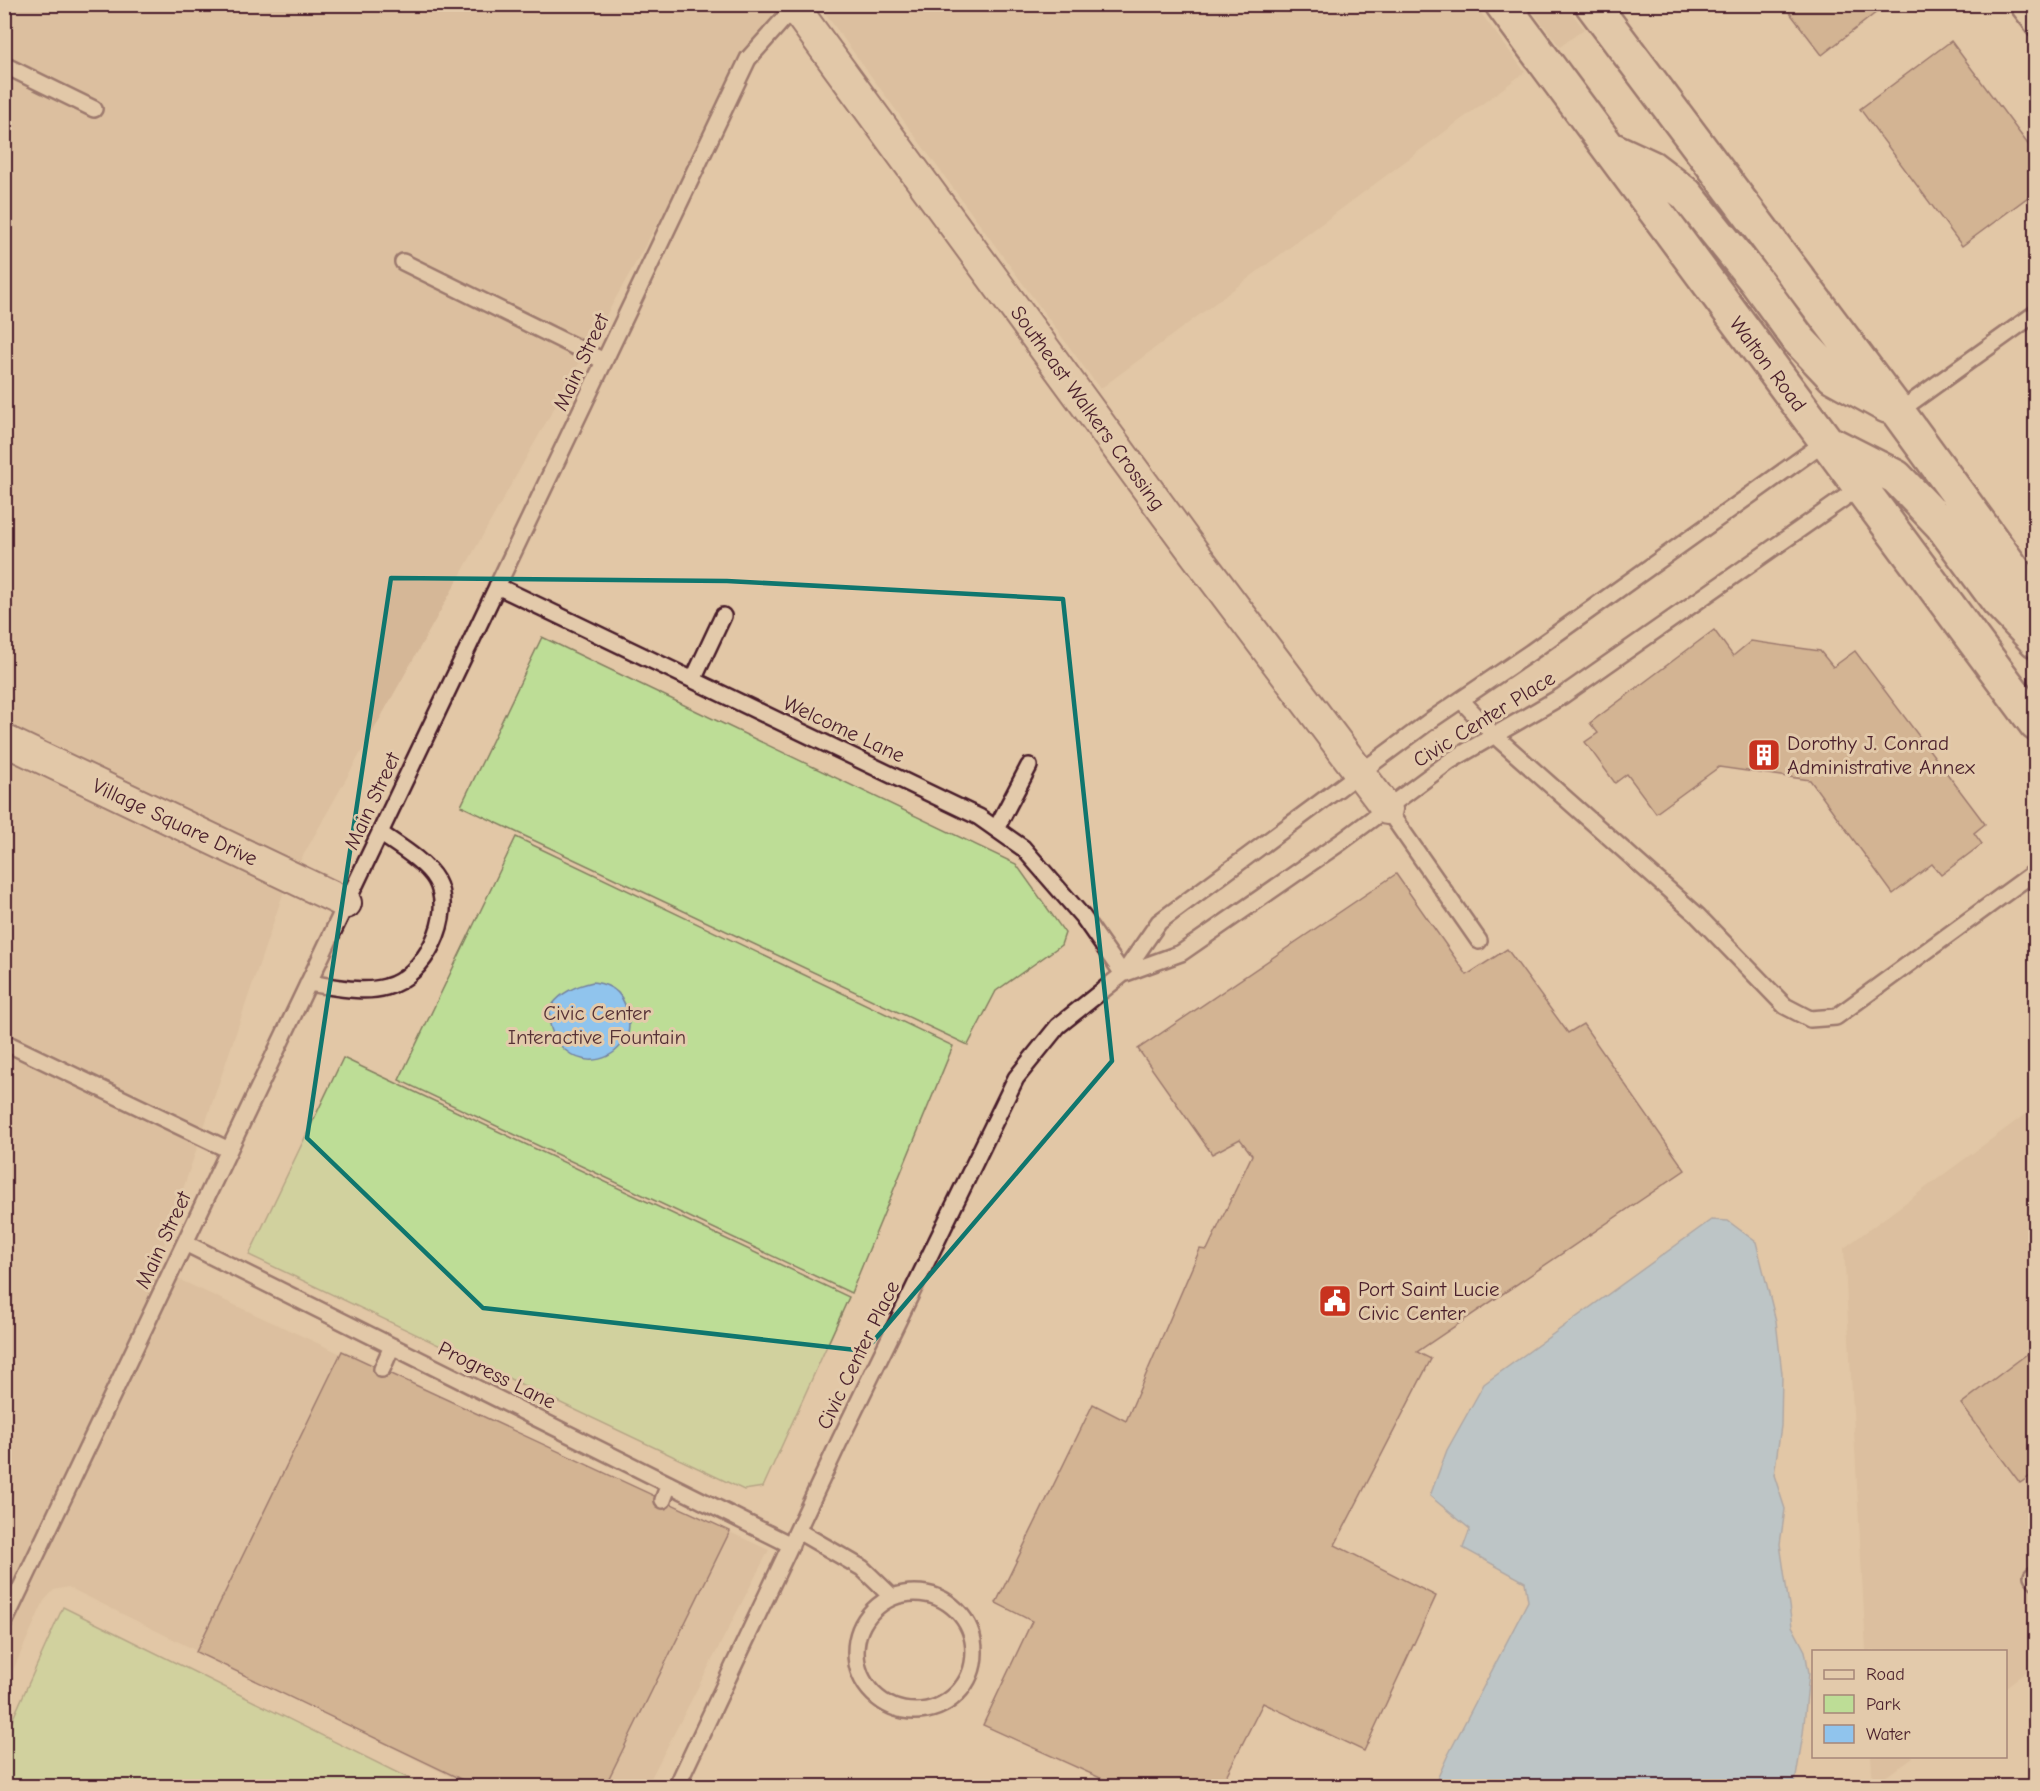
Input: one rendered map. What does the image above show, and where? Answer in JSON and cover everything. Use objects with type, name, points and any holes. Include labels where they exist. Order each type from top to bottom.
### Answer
[{"type":"main road","name":"Walton Road","points":[[1502,4],[2036,724]]},
{"type":"main road","points":[[1592,4],[1898,412],[2036,601]]},
{"type":"main road","points":[[1607,147],[1652,168],[1686,194],[1756,281],[1799,340],[1833,376],[1898,412]]},
{"type":"main road","points":[[1826,441],[1896,477],[1941,524],[1998,601],[2036,641]]},
{"type":"street","name":"Southeast Walkers Crossing","points":[[796,5],[1188,544],[1388,809]]},
{"type":"street","name":"Village Square Drive","points":[[4,740],[346,903]]},
{"type":"lane","name":"Main Street","points":[[4,1623],[748,59],[796,5]]},
{"type":"lane","points":[[2025,9],[2036,30]]},
{"type":"lane","points":[[4,65],[94,109]]},
{"type":"lane","points":[[403,262],[604,361]]},
{"type":"lane","points":[[1898,412],[2036,314]]},
{"type":"lane","name":"Civic Center Place","points":[[677,1786],[1016,1078],[1058,1026],[1123,974],[1159,922],[1359,773],[1826,441]]},
{"type":"lane","name":"Civic Center Place","points":[[1123,974],[1181,953],[1388,809],[1450,761],[1562,696],[1860,488]]},
{"type":"lane","name":"Welcome Lane","points":[[497,586],[979,817],[1023,848],[1083,917],[1123,974]]},
{"type":"lane","points":[[693,680],[723,616]]},
{"type":"lane","points":[[1461,700],[1494,735],[1697,915],[1785,1006],[1810,1019],[1836,1017],[2036,870]]},
{"type":"lane","points":[[996,829],[1029,766]]},
{"type":"lane","points":[[1388,809],[1479,941]]},
{"type":"lane","points":[[308,983],[371,990],[388,987],[411,972],[436,940],[444,905],[436,879],[420,862],[380,833]]},
{"type":"lane","points":[[4,1042],[230,1150]]},
{"type":"lane","name":"Progress Lane","points":[[185,1243],[791,1545]]},
{"type":"lane","points":[[382,1369],[392,1346]]},
{"type":"lane","points":[[663,1500],[669,1484]]},
{"type":"lane","points":[[798,1531],[862,1568],[892,1597]]},
{"type":"lane","points":[[2036,1573],[2032,1576],[2036,1581]]},
{"type":"lane","points":[[911,1593],[931,1595],[949,1604],[963,1617],[972,1635],[975,1654],[971,1674],[961,1690],[946,1703],[928,1710],[909,1712],[890,1707],[874,1695],[862,1680],[856,1661],[856,1641],[863,1623],[875,1607],[892,1597],[911,1593]]},
{"type":"highlighted area","points":[[391,578],[727,581],[1063,599],[1112,1061],[865,1351],[483,1308],[307,1138]]},
{"type":"shaded area","points":[[18,4],[765,5],[774,16],[285,888],[156,1269],[769,1550],[647,1786],[469,1786],[68,1587],[54,1590],[44,1601],[5,1688],[5,34]]},
{"type":"shaded area","points":[[819,5],[1475,5],[1525,72],[1100,389]]},
{"type":"shaded area","points":[[1528,5],[1566,5],[1584,29],[1560,47]]},
{"type":"shaded area","points":[[2035,1107],[2035,1665],[2007,1686],[2007,1650],[1866,1650],[1844,1248]]},
{"type":"shaded area","points":[[1871,1758],[1912,1758],[1873,1786]]},
{"type":"green space","points":[[542,637],[1016,864],[1065,933],[1061,945],[996,991],[968,1045],[461,806]]},
{"type":"green space","name":"Civic Center Interactive Fountain","points":[[516,837],[953,1046],[851,1293],[399,1080]]},
{"type":"green space","points":[[343,1058],[849,1297],[763,1487],[744,1490],[249,1255]]},
{"type":"green space","points":[[63,1607],[424,1786],[5,1786],[5,1736]]},
{"type":"water","points":[[593,982],[608,986],[622,998],[627,1010],[629,1031],[622,1045],[615,1051],[599,1059],[591,1060],[573,1056],[561,1046],[551,1029],[549,1016],[553,1004],[561,996],[577,987]]},
{"type":"water","points":[[1711,1220],[1728,1221],[1756,1242],[1776,1321],[1782,1374],[1781,1426],[1774,1475],[1785,1509],[1780,1544],[1792,1626],[1805,1651],[1809,1673],[1795,1783],[1790,1786],[1434,1786],[1528,1601],[1525,1582],[1463,1548],[1470,1529],[1430,1496],[1447,1450],[1484,1384]]},
{"type":"building","points":[[1783,4],[1887,4],[1822,55]]},
{"type":"building","points":[[1951,41],[2036,155],[2036,191],[1962,246],[1860,109]]},
{"type":"building","name":"Dorothy J. Conrad Administrative Annex","points":[[1714,630],[1733,656],[1751,641],[1820,651],[1833,667],[1855,651],[1985,824],[1974,833],[1982,844],[1941,875],[1932,864],[1893,894],[1810,780],[1719,767],[1656,813],[1627,774],[1615,783],[1585,742],[1598,733],[1590,723]]},
{"type":"building","name":"Port Saint Lucie Civic Center","points":[[1396,874],[1467,975],[1507,949],[1568,1033],[1583,1024],[1685,1170],[1417,1352],[1431,1359],[1335,1545],[1436,1596],[1364,1751],[1263,1703],[1221,1786],[1118,1786],[983,1725],[1032,1621],[996,1603],[1093,1404],[1126,1421],[1200,1249],[1207,1250],[1252,1155],[1240,1139],[1212,1154],[1138,1049]]},
{"type":"building","points":[[342,1351],[730,1531],[605,1786],[475,1786],[196,1652]]},
{"type":"building","points":[[2027,1354],[2036,1365],[2036,1472],[2020,1483],[1961,1404]]},
{"type":"place","name":"Dorothy J. Conrad Administrative Annex","points":[[1764,755]]},
{"type":"place","name":"Port Saint Lucie Civic Center","points":[[1335,1301]]}]
